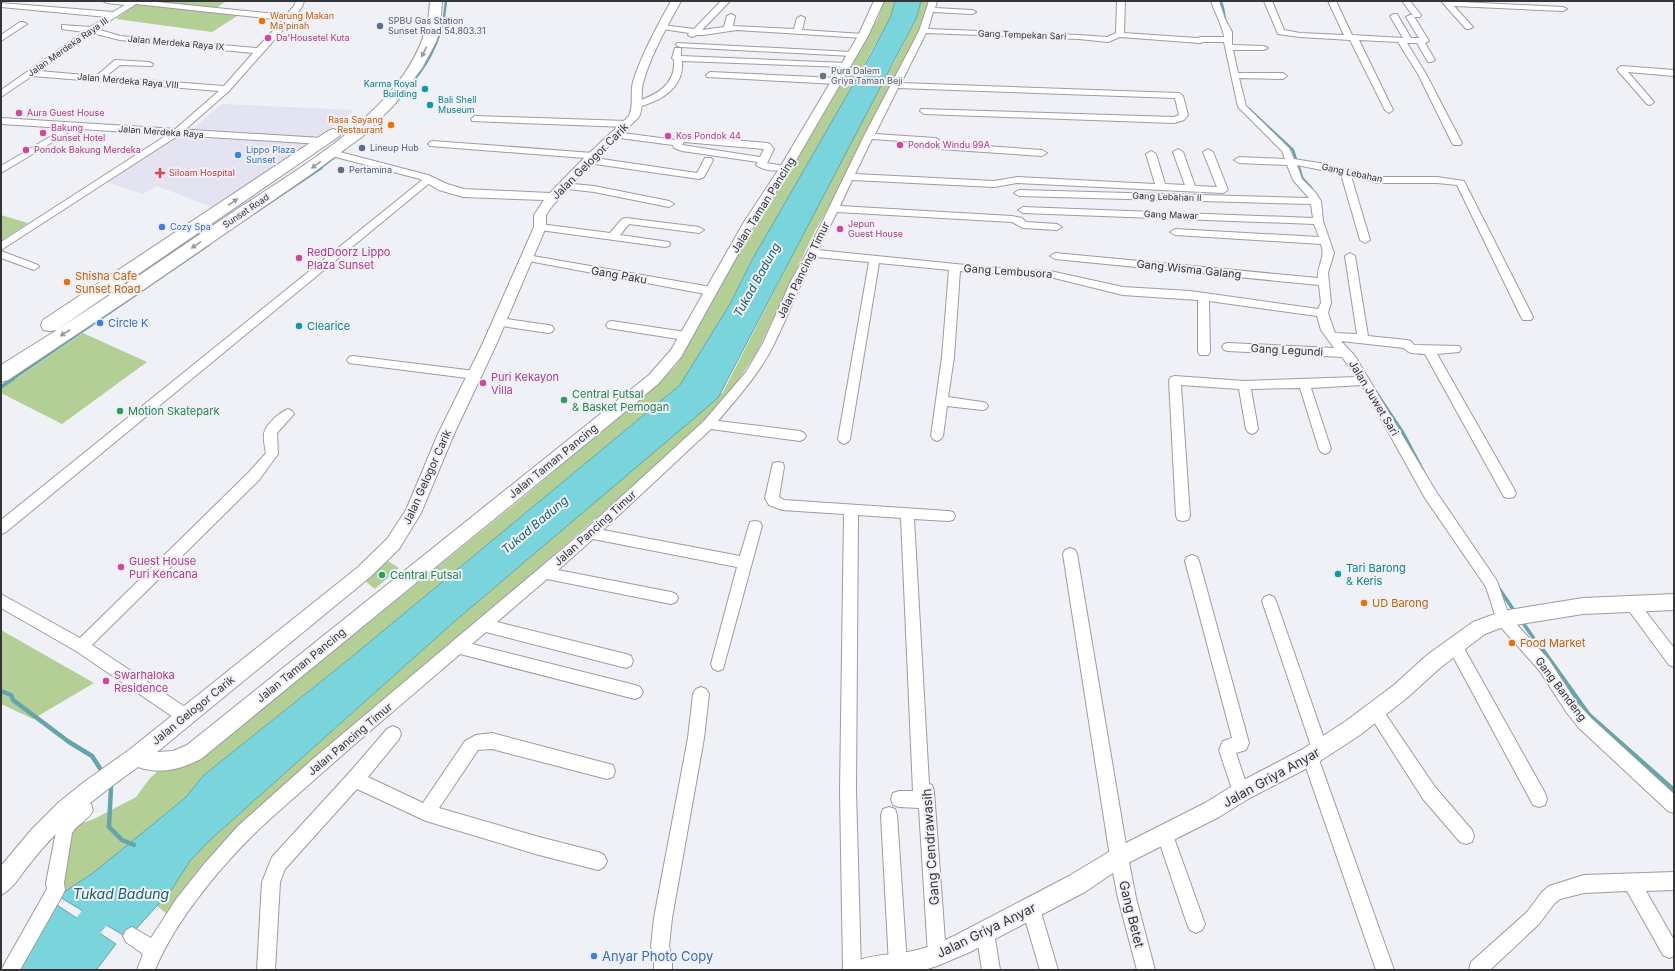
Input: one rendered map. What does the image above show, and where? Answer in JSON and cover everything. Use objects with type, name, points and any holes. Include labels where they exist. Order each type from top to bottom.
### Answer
[{"type":"highway","points":[[366,105],[380,92],[403,64],[416,42],[421,29],[425,1]]},
{"type":"highway","name":"Sunset Road","points":[[1,375],[111,294],[327,147],[360,130],[388,103],[413,71],[431,35],[435,21],[436,1]]},
{"type":"highway","name":"Sunset Road","points":[[327,147],[344,124]]},
{"type":"highway","name":"Sunset Road","points":[[1,360],[111,294]]},
{"type":"street","points":[[107,1],[135,2],[289,18]]},
{"type":"street","points":[[1,247],[176,133],[226,90],[289,18],[298,7],[300,1]]},
{"type":"street","name":"Jalan Gelogor Carik","points":[[1,884],[31,845],[65,810],[97,784],[136,757],[363,573],[393,544],[413,513],[446,434],[499,322],[540,227],[542,212],[558,191],[590,158],[628,124],[636,112],[638,104],[636,94],[638,84],[652,50],[676,1]]},
{"type":"street","points":[[638,104],[655,99],[667,91],[678,67],[676,58],[680,44],[696,32],[715,10],[726,1]]},
{"type":"street","name":"Jalan Taman Pancing","points":[[136,757],[148,762],[163,762],[177,759],[194,752],[626,402],[663,368],[676,352],[750,222],[785,169],[837,81],[863,36],[879,1]]},
{"type":"street","points":[[1119,35],[1121,1]]},
{"type":"street","points":[[1215,1],[1220,19],[1228,32],[1229,45],[1238,75],[1242,107],[1286,150],[1296,163],[1298,180],[1312,194],[1316,201]]},
{"type":"street","points":[[1268,1],[1281,32],[1300,35],[1425,40],[1406,1]]},
{"type":"street","points":[[1332,1],[1389,110]]},
{"type":"street","name":"Jalan Merdeka Raya III","points":[[1,94],[91,30],[135,2]]},
{"type":"street","points":[[1447,2],[1466,6],[1563,9]]},
{"type":"street","points":[[1447,2],[1469,27]]},
{"type":"street","points":[[1,5],[115,15]]},
{"type":"street","points":[[931,6],[972,12]]},
{"type":"street","name":"Jalan Pancing Timur","points":[[146,970],[154,950],[183,904],[211,869],[244,832],[320,764],[591,533],[708,424],[750,375],[769,342],[797,279],[812,253],[869,136],[923,31],[931,6]]},
{"type":"street","points":[[728,29],[731,16]]},
{"type":"street","points":[[1394,16],[1404,40],[1426,80],[1457,143]]},
{"type":"street","points":[[797,32],[801,18]]},
{"type":"street","points":[[1,39],[23,24]]},
{"type":"street","points":[[663,27],[696,32],[713,32],[762,26],[797,32],[832,31],[863,36]]},
{"type":"street","name":"Jalan Merdeka Raya IX","points":[[65,27],[91,30],[120,38],[261,51]]},
{"type":"street","name":"Gang Tempekan Sari","points":[[923,31],[1079,37],[1108,40],[1119,35],[1200,41],[1201,39],[1229,45],[1264,48]]},
{"type":"street","points":[[1419,40],[1431,60]]},
{"type":"street","points":[[680,44],[849,59]]},
{"type":"street","points":[[676,58],[849,59]]},
{"type":"street","points":[[97,79],[118,62],[149,64]]},
{"type":"street","points":[[1650,102],[1620,69],[1674,72]]},
{"type":"street","name":"Jalan Merdeka Raya VIII","points":[[30,73],[226,90]]},
{"type":"street","points":[[710,75],[837,81]]},
{"type":"street","points":[[1238,75],[1283,76]]},
{"type":"street","points":[[896,85],[1178,96],[1184,115],[1181,118],[1174,120],[924,111]]},
{"type":"street","points":[[475,119],[628,124]]},
{"type":"street","name":"Jalan Merdeka Raya","points":[[1,122],[176,133],[327,147],[429,179],[463,193],[558,191]]},
{"type":"street","points":[[1,170],[73,126]]},
{"type":"street","points":[[615,136],[678,143],[684,139],[769,147],[761,164],[780,168]]},
{"type":"street","points":[[869,136],[935,141],[936,145],[939,146],[1042,153]]},
{"type":"street","points":[[433,144],[590,158],[699,176],[701,175],[717,141]]},
{"type":"street","points":[[678,143],[677,146],[679,147],[710,156],[763,160]]},
{"type":"street","points":[[739,157],[744,144]]},
{"type":"street","points":[[1178,152],[1191,188]]},
{"type":"street","points":[[850,177],[994,184],[1017,180],[1223,190],[1208,152]]},
{"type":"street","points":[[1151,154],[1161,187]]},
{"type":"street","name":"Gang Lebahan","points":[[1239,160],[1296,163],[1319,166],[1378,180],[1437,180],[1461,183],[1528,317]]},
{"type":"street","points":[[1345,172],[1365,240]]},
{"type":"street","points":[[1,528],[429,179]]},
{"type":"street","points":[[558,191],[589,188],[669,204]]},
{"type":"street","name":"Gang Lebahan II","points":[[1019,193],[1316,201]]},
{"type":"street","name":"Jalan Juwet Sari","points":[[1316,201],[1318,221],[1329,253],[1322,273],[1326,302],[1322,312],[1324,323],[1332,337],[1365,381],[1430,494],[1492,585],[1512,618]]},
{"type":"street","points":[[833,209],[1012,219],[1018,220],[1023,225],[1057,227]]},
{"type":"street","name":"Gang Mawar","points":[[1023,210],[1318,221]]},
{"type":"street","points":[[613,237],[626,221],[699,230]]},
{"type":"street","points":[[540,227],[665,244]]},
{"type":"street","points":[[1175,232],[1325,241]]},
{"type":"street","name":"Gang Lembusora","points":[[812,253],[1030,274],[1050,274],[1123,291],[1203,297],[1322,312]]},
{"type":"street","points":[[1,254],[34,267]]},
{"type":"street","name":"Gang Wisma Galang","points":[[1055,256],[1324,282]]},
{"type":"street","points":[[1350,256],[1363,335],[1360,338]]},
{"type":"street","name":"Gang Paku","points":[[527,258],[711,291]]},
{"type":"street","points":[[844,439],[875,258]]},
{"type":"street","points":[[937,436],[948,357],[955,267]]},
{"type":"street","points":[[1203,297],[1204,352]]},
{"type":"street","points":[[499,322],[548,329]]},
{"type":"street","points":[[612,325],[685,336]]},
{"type":"street","points":[[1332,337],[1360,338],[1374,342],[1407,344],[1411,349],[1455,349]]},
{"type":"street","name":"Gang Legundi","points":[[1228,347],[1345,353]]},
{"type":"street","points":[[1429,350],[1509,493]]},
{"type":"street","points":[[353,360],[475,375]]},
{"type":"street","points":[[1183,516],[1175,380],[1244,385],[1365,381]]},
{"type":"street","points":[[1304,383],[1325,449]]},
{"type":"street","points":[[1244,385],[1252,428]]},
{"type":"street","points":[[941,401],[982,406]]},
{"type":"street","points":[[81,646],[254,476],[272,454],[271,431],[288,414]]},
{"type":"street","points":[[708,424],[800,436]]},
{"type":"street","points":[[778,467],[772,498],[777,504],[790,507],[948,516]]},
{"type":"street","points":[[851,510],[848,791],[852,970]]},
{"type":"street","points":[[899,799],[922,800],[907,514]]},
{"type":"street","points":[[718,664],[755,526]]},
{"type":"street","points":[[591,533],[745,563]]},
{"type":"street","name":"Gang Betet","points":[[1070,554],[1127,898],[1146,970]]},
{"type":"street","points":[[1192,561],[1241,743],[1240,745],[1229,746],[1228,750],[1241,792]]},
{"type":"street","points":[[545,573],[671,598]]},
{"type":"street","points":[[1,600],[81,646],[185,716]]},
{"type":"street","points":[[1269,600],[1315,753],[1384,970]]},
{"type":"street","name":"Jalan Griya Anyar","points":[[862,970],[890,967],[937,955],[985,933],[1315,753],[1375,711],[1402,690],[1434,661],[1479,628],[1512,618],[1583,606],[1674,602]]},
{"type":"street","points":[[1632,604],[1674,660]]},
{"type":"street","name":"Gang Bandeng","points":[[1512,618],[1572,708],[1585,723],[1674,805]]},
{"type":"street","points":[[484,625],[626,661]]},
{"type":"street","points":[[1455,646],[1539,799]]},
{"type":"street","points":[[458,647],[635,692]]},
{"type":"street","points":[[663,970],[664,958],[660,946],[663,918],[696,738],[701,694]]},
{"type":"street","points":[[1375,711],[1429,793],[1466,836]]},
{"type":"street","points":[[266,970],[271,882],[278,863],[355,779],[393,734]]},
{"type":"street","name":"Gang Cendrawasih","points":[[924,740],[937,955]]},
{"type":"street","points":[[426,813],[471,746],[476,743],[492,741],[607,772]]},
{"type":"street","points":[[355,779],[426,813],[531,844],[598,861]]},
{"type":"street","points":[[10,970],[56,890],[55,883],[61,856],[62,841],[68,824],[85,810]]},
{"type":"street","points":[[889,815],[890,967]]},
{"type":"street","points":[[1165,835],[1196,924]]},
{"type":"street","points":[[1478,969],[1533,918],[1548,898],[1555,892],[1584,884],[1674,881]]},
{"type":"street","points":[[1631,882],[1669,949]]},
{"type":"street","points":[[1031,909],[1049,970]]},
{"type":"street","points":[[985,933],[991,970]]},
{"type":"street","points":[[132,936],[154,950]]},
{"type":"shaded area","points":[[222,104],[354,110],[319,138],[190,131]]},
{"type":"shaded area","points":[[176,137],[317,144],[214,208],[157,186],[143,194],[103,181]]},
{"type":"green space","points":[[139,1],[226,1],[214,10],[242,13],[212,32],[116,19]]},
{"type":"green space","points":[[884,1],[895,1],[891,16],[822,140],[752,260],[730,304],[680,385],[348,660],[204,775],[186,797],[168,812],[93,873],[58,896],[73,827],[96,818],[136,797],[150,778],[163,767],[189,763],[291,686],[526,495],[668,374],[678,363],[718,288],[828,107],[878,18]]},
{"type":"green space","points":[[921,1],[930,1],[921,29],[839,190],[816,229],[757,352],[726,399],[663,460],[420,671],[168,915],[156,905],[172,889],[190,861],[209,841],[455,621],[723,392],[860,124],[895,61],[917,17]]},
{"type":"green space","points":[[1,215],[28,223],[1,241]]},
{"type":"green space","points":[[83,333],[147,362],[62,424],[1,393],[1,389]]},
{"type":"green space","name":"Central Futsal","points":[[388,561],[399,568],[375,589],[365,581]]},
{"type":"green space","points":[[1,630],[94,683],[33,719],[1,704]]},
{"type":"water","name":"Tukad Badung","points":[[895,1],[921,1],[917,17],[718,398],[455,621],[209,841],[190,861],[172,889],[128,938],[58,896],[93,873],[168,812],[186,797],[204,775],[348,660],[680,385],[730,304],[752,260],[872,52],[891,16]]},
{"type":"water","name":"Tukad Badung","points":[[54,903],[116,944],[97,969],[18,970]]},
{"type":"waterway","points":[[395,103],[423,68],[430,56],[441,31],[446,1]]},
{"type":"waterway","points":[[1220,1],[1223,6],[1225,20],[1231,36],[1231,44]]},
{"type":"waterway","points":[[1249,109],[1293,150],[1299,169]]},
{"type":"waterway","points":[[319,169],[345,149]]},
{"type":"waterway","points":[[254,213],[321,168]]},
{"type":"waterway","points":[[1299,168],[1302,178],[1311,188]]},
{"type":"waterway","points":[[11,380],[208,245]]},
{"type":"waterway","points":[[1,387],[13,379]]},
{"type":"waterway","points":[[1375,391],[1403,433],[1423,471]]},
{"type":"waterway","points":[[1498,587],[1515,612]]},
{"type":"waterway","points":[[1521,620],[1537,643]]},
{"type":"waterway","points":[[1537,642],[1589,715],[1674,790]]},
{"type":"waterway","points":[[1,691],[11,695],[13,700],[69,742],[92,756],[103,773]]},
{"type":"waterway","points":[[109,784],[111,787],[109,827],[122,840],[134,845]]},
{"type":"waterway","name":"Tukad Badung","points":[[62,970],[83,932],[112,897]]},
{"type":"place","name":"Warung Makan Ma'pinah","points":[[262,21]]},
{"type":"place","name":"SPBU Gas Station Sunset Road 54.803.31","points":[[380,26]]},
{"type":"place","name":"Da'Housetel Kuta","points":[[268,38]]},
{"type":"place","name":"Pura Dalem Griya Taman Beji","points":[[823,76]]},
{"type":"place","name":"Karma Royal Building","points":[[425,89]]},
{"type":"place","name":"Bali Shell Museum","points":[[430,105]]},
{"type":"place","name":"Aura Guest House","points":[[19,113]]},
{"type":"place","name":"Rasa Sayang Restaurant","points":[[391,125]]},
{"type":"place","name":"Bakung Sunset Hotel","points":[[43,133]]},
{"type":"place","name":"Kos Pondok 44","points":[[668,136]]},
{"type":"place","name":"Pondok Windu 99A","points":[[900,145]]},
{"type":"place","name":"Lineup Hub","points":[[362,148]]},
{"type":"place","name":"Pondok Bakung Merdeka","points":[[26,150]]},
{"type":"place","name":"Lippo Plaza Sunset","points":[[238,155]]},
{"type":"place","name":"Pertamina","points":[[341,170]]},
{"type":"place","name":"Siloam Hospital","points":[[160,173]]},
{"type":"place","name":"Cozy Spa","points":[[162,227]]},
{"type":"place","name":"Jepun Guest House","points":[[840,229]]},
{"type":"place","name":"RedDoorz Lippo Plaza Sunset","points":[[299,258]]},
{"type":"place","name":"Shisha Cafe Sunset Road","points":[[67,282]]},
{"type":"place","name":"Circle K","points":[[100,323]]},
{"type":"place","name":"Clearice","points":[[299,326]]},
{"type":"place","name":"Puri Kekayon Villa","points":[[483,383]]},
{"type":"place","name":"Central Futsal & Basket Pemogan","points":[[564,400]]},
{"type":"place","name":"Motion Skatepark","points":[[120,411]]},
{"type":"place","name":"Guest House Puri Kencana","points":[[121,567]]},
{"type":"place","name":"Tari Barong & Keris","points":[[1338,574]]},
{"type":"place","name":"Central Futsal","points":[[382,575]]},
{"type":"place","name":"UD Barong","points":[[1364,603]]},
{"type":"place","name":"Food Market","points":[[1512,643]]},
{"type":"place","name":"Swarhaloka Residence","points":[[106,681]]},
{"type":"place","name":"Anyar Photo Copy","points":[[594,956]]}]
